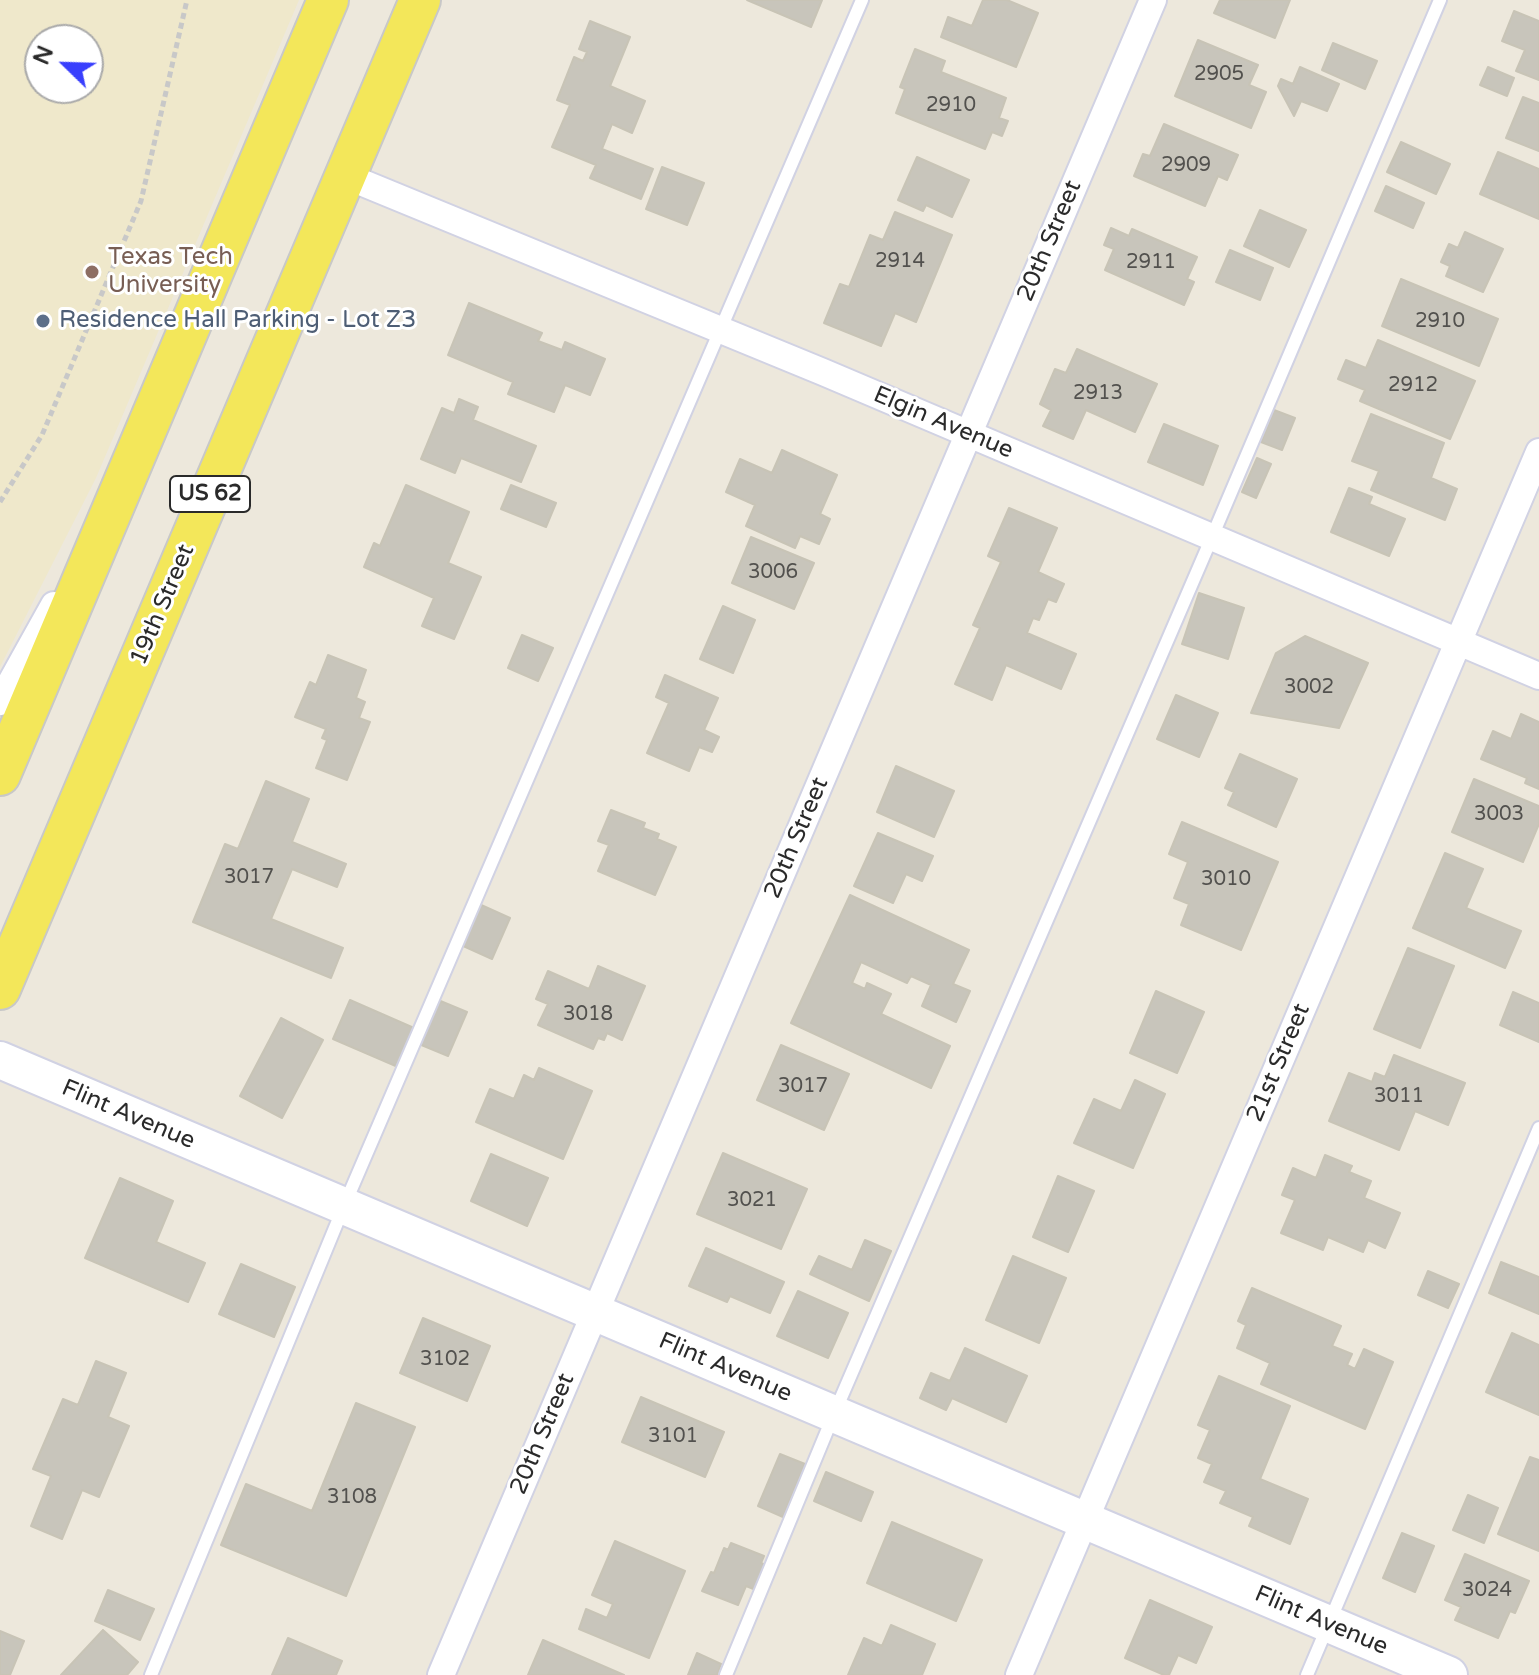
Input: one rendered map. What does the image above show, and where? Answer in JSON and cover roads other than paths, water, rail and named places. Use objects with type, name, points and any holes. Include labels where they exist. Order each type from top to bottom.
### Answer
[{"type":"main road","points":[[0,775],[328,0]]},
{"type":"main road","name":"19th Street","points":[[0,989],[420,0]]},
{"type":"street","name":"20th Street","points":[[441,1675],[1153,0]]},
{"type":"street","name":"Elgin Avenue","points":[[346,176],[721,330],[1539,676]]},
{"type":"street","name":"21st Street","points":[[1019,1675],[1539,452]]},
{"type":"street","points":[[0,702],[130,469]]},
{"type":"street","name":"Flint Avenue","points":[[0,1060],[1449,1675]]},
{"type":"lane","points":[[151,1675],[344,1206],[862,0]]},
{"type":"lane","points":[[726,1675],[834,1414],[1440,0]]},
{"type":"lane","points":[[1307,1675],[1539,1128]]},
{"type":"place","name":"Texas Tech University","points":[[92,272]]},
{"type":"place","name":"Residence Hall Parking - Lot Z3","points":[[43,321]]}]
